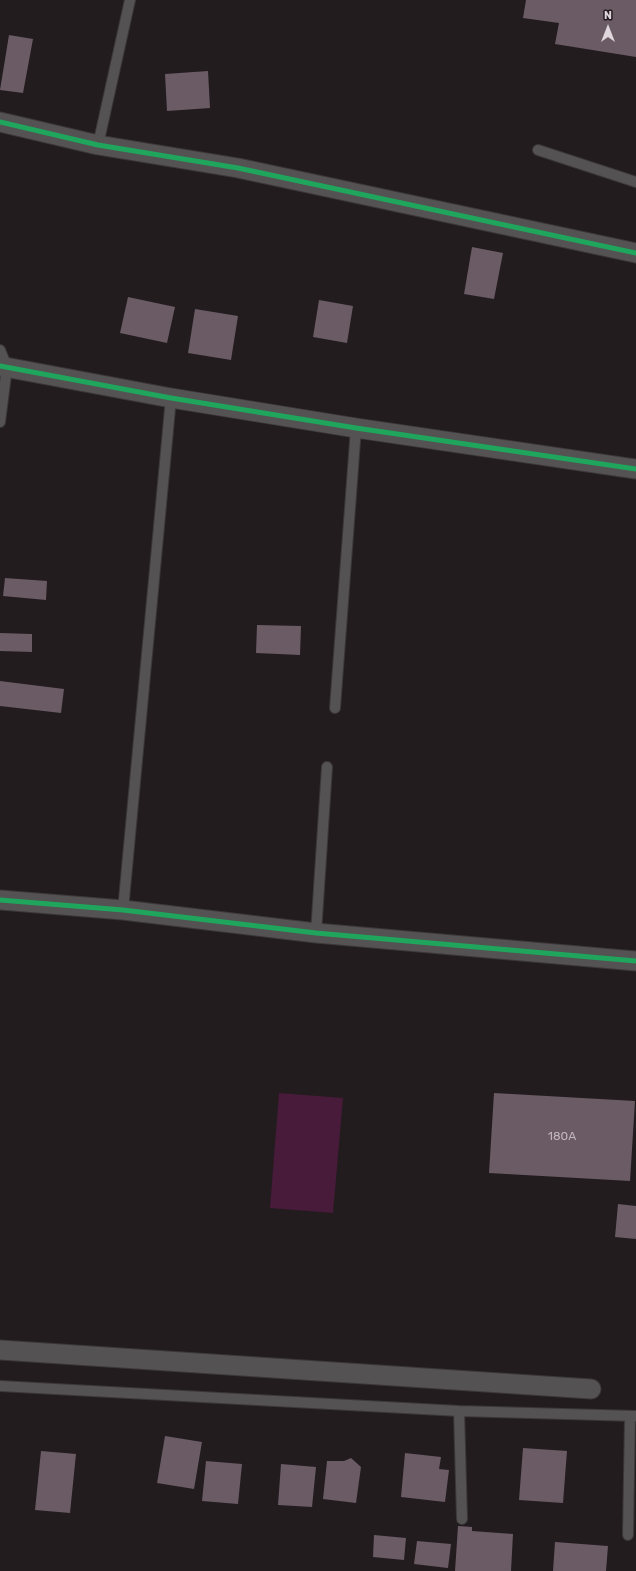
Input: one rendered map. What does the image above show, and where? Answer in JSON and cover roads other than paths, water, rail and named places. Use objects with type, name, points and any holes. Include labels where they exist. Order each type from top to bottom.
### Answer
[{"type":"street","points":[[0,122],[98,145],[238,168],[636,252]]},
{"type":"street","points":[[2,361],[171,398],[356,428],[636,469]]},
{"type":"street","points":[[0,900],[123,910],[316,933],[636,961]]},
{"type":"street","points":[[0,1350],[591,1389]]},
{"type":"lane","points":[[98,145],[130,0]]},
{"type":"lane","points":[[538,150],[636,182]]},
{"type":"lane","points":[[0,422],[2,361]]},
{"type":"lane","points":[[123,910],[171,398]]},
{"type":"lane","points":[[335,708],[356,428]]},
{"type":"lane","points":[[316,933],[327,767]]},
{"type":"lane","points":[[0,1386],[460,1411],[633,1416],[628,1535]]},
{"type":"lane","points":[[460,1411],[462,1519]]}]
